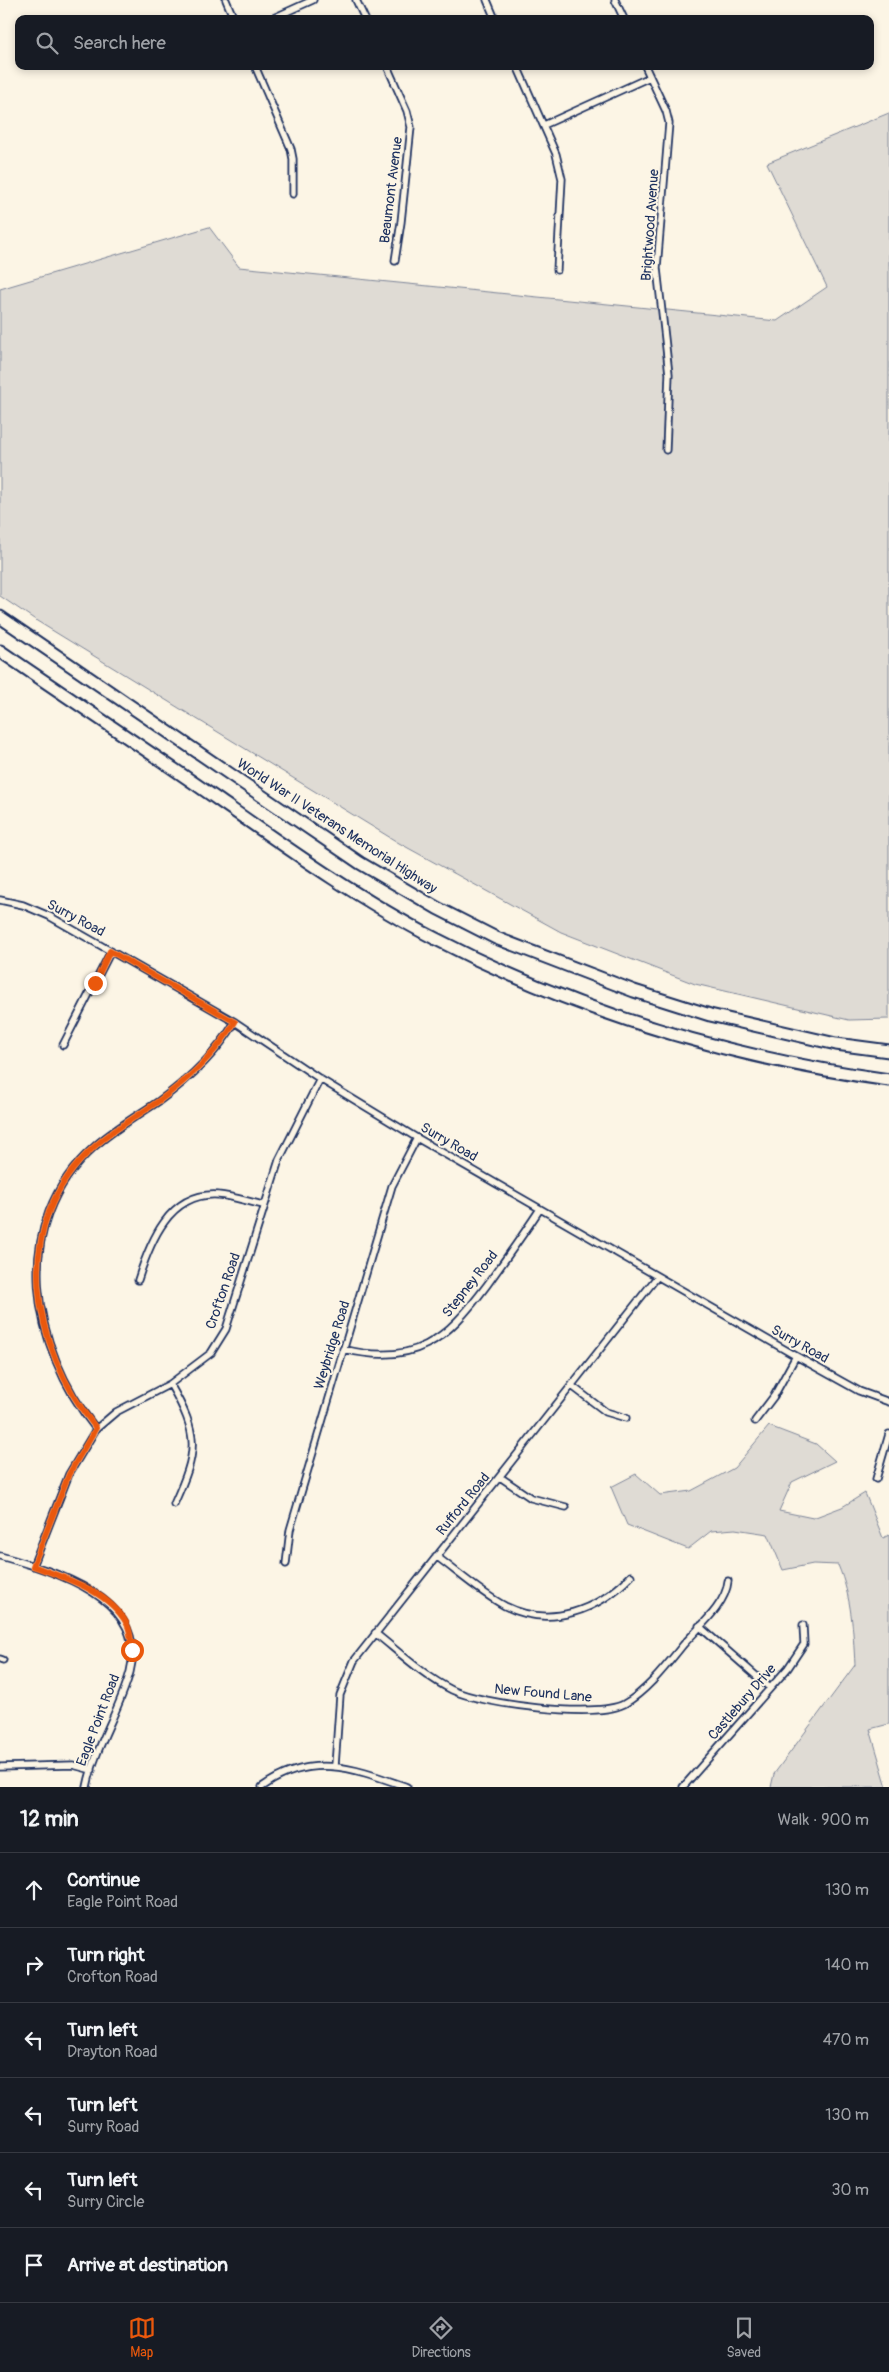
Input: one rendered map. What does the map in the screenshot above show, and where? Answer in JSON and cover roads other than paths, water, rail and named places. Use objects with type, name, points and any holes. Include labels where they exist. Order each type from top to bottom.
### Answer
[{"type":"highway","name":"World War II Veterans Memorial Highway","points":[[0,618],[360,863],[437,908],[496,938],[600,979],[693,1010],[836,1044],[885,1049]]},
{"type":"highway","points":[[0,651],[326,874],[397,918],[472,957],[567,1000],[705,1045],[783,1062],[889,1080]]},
{"type":"street","points":[[226,0],[232,15]]},
{"type":"street","points":[[280,15],[313,0]]},
{"type":"street","points":[[356,0],[363,15]]},
{"type":"street","points":[[487,0],[493,15]]},
{"type":"street","points":[[615,0],[622,15]]},
{"type":"street","points":[[257,70],[291,149],[293,159],[293,194]]},
{"type":"street","name":"Beaumont Avenue","points":[[389,70],[408,111],[411,127],[395,261]]},
{"type":"street","points":[[519,70],[556,154],[562,180],[557,270]]},
{"type":"street","name":"Brightwood Avenue","points":[[647,70],[666,111],[669,133],[657,268],[669,374],[666,450]]},
{"type":"street","points":[[544,125],[650,77]]},
{"type":"street","name":"Surry Road","points":[[0,900],[23,905],[49,916],[235,1022],[320,1080],[417,1138],[796,1356],[859,1391],[889,1402]]},
{"type":"street","points":[[63,1045],[110,951]]},
{"type":"street","points":[[96,1428],[85,1415],[63,1378],[50,1349],[41,1317],[38,1258],[48,1214],[63,1184],[83,1158],[116,1130],[168,1094],[187,1078],[220,1043],[235,1022]]},
{"type":"street","name":"Crofton Road","points":[[33,1566],[69,1474],[96,1428],[116,1412],[170,1384],[211,1353],[226,1329],[263,1206],[279,1160],[320,1080]]},
{"type":"street","name":"Weybridge Road","points":[[286,1564],[290,1530],[392,1186],[417,1138]]},
{"type":"street","points":[[138,1280],[154,1235],[170,1215],[181,1206],[201,1197],[214,1195],[230,1196],[263,1206]]},
{"type":"street","name":"Stepney Road","points":[[343,1349],[365,1354],[390,1355],[412,1351],[436,1340],[455,1325],[482,1292],[540,1209]]},
{"type":"street","name":"Rufford Road","points":[[335,1766],[340,1695],[354,1662],[657,1276]]},
{"type":"street","points":[[756,1421],[774,1396],[796,1356]]},
{"type":"street","points":[[170,1384],[189,1424],[193,1447],[189,1471],[174,1504]]},
{"type":"street","points":[[572,1386],[609,1414],[626,1418]]},
{"type":"street","points":[[876,1479],[889,1434]]},
{"type":"street","points":[[500,1478],[530,1498],[566,1507]]},
{"type":"street","name":"Eagle Point Road","points":[[0,1556],[33,1566],[100,1596],[119,1614],[129,1630],[132,1650],[130,1673],[87,1787]]},
{"type":"street","points":[[436,1556],[505,1606],[540,1616],[565,1614],[593,1606],[619,1589],[631,1576]]},
{"type":"street","name":"New Found Lane","points":[[375,1633],[442,1685],[463,1694],[505,1703],[595,1711],[614,1708],[640,1692],[700,1626],[725,1595],[728,1581]]},
{"type":"street","points":[[700,1626],[770,1688]]},
{"type":"street","name":"Castlebury Drive","points":[[683,1787],[801,1651],[805,1634],[803,1626]]},
{"type":"street","points":[[0,1766],[72,1765],[92,1770]]},
{"type":"street","points":[[262,1787],[299,1770],[335,1766],[366,1772],[407,1787]]}]
